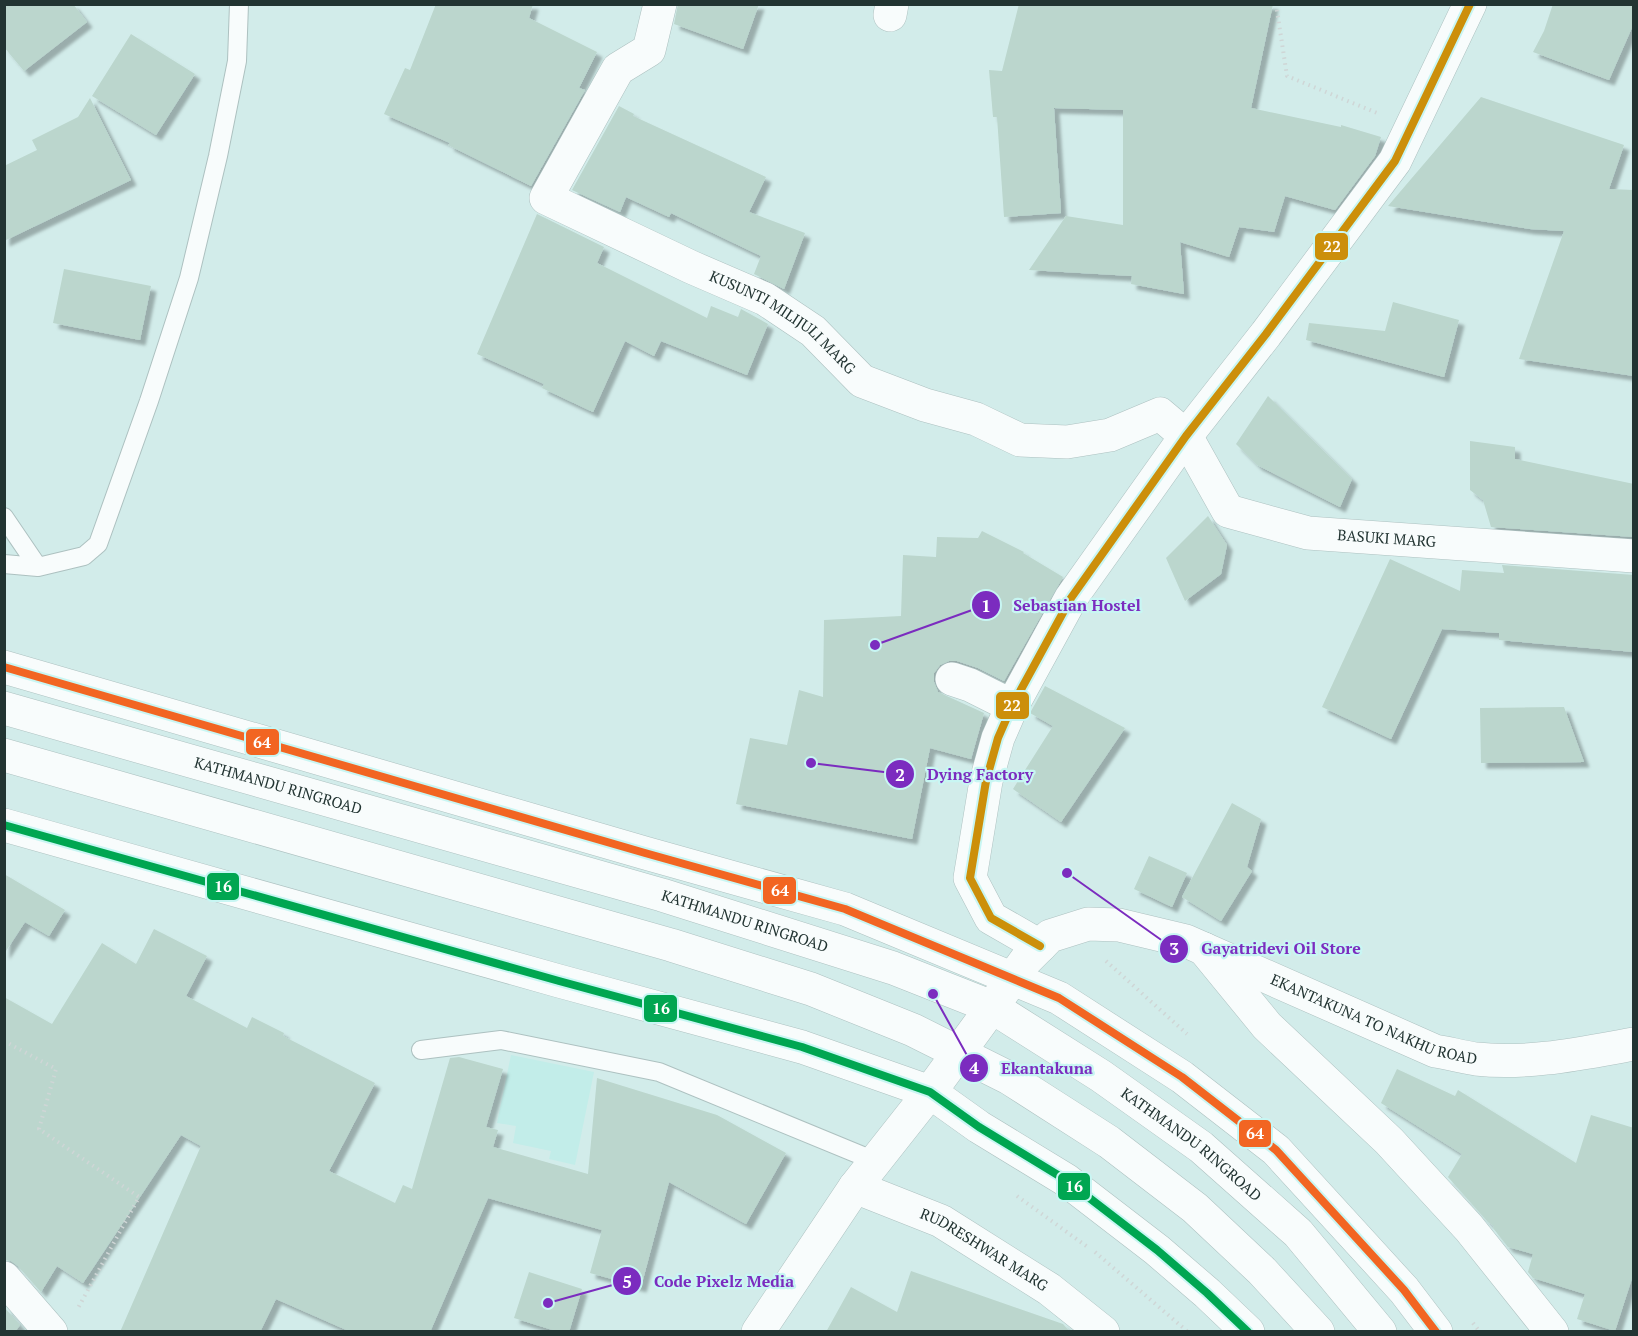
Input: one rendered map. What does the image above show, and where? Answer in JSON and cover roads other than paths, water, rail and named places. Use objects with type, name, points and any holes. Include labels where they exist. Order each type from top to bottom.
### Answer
[{"type":"main road","name":"KUSUNTI MILIJULI MARG","points":[[660,4],[649,50],[618,69],[546,198],[691,267],[765,298],[813,332],[862,381],[925,405],[976,419],[1020,440],[1066,442],[1110,435],[1160,414],[1186,436]]},
{"type":"main road","points":[[1436,1332],[1404,1290],[1276,1150],[1182,1077],[1059,998],[991,918],[970,878],[986,781],[998,738],[1012,706],[1071,598],[1186,436],[1266,334],[1395,160],[1470,4]]},
{"type":"main road","name":"BASUKI MARG","points":[[1186,436],[1228,511],[1308,533],[1634,556]]},
{"type":"main road","points":[[4,667],[634,850],[1027,960]]},
{"type":"main road","points":[[952,679],[970,685],[1012,706]]},
{"type":"main road","name":"KATHMANDU RINGROAD","points":[[4,708],[662,895],[893,968],[992,1007],[1101,1076],[1201,1147],[1299,1233],[1380,1332]]},
{"type":"main road","points":[[4,755],[672,945],[811,989],[913,1030],[1009,1078],[1109,1142],[1195,1208],[1262,1271],[1318,1332]]},
{"type":"main road","points":[[4,825],[536,975],[802,1047],[930,1092],[979,1127],[1066,1180],[1157,1250],[1248,1332]]},
{"type":"main road","name":"EKANTAKUNA TO NAKHU ROAD","points":[[1027,960],[1050,936],[1088,924],[1119,925],[1186,941],[1435,1051],[1478,1059],[1521,1059],[1575,1054],[1634,1044]]},
{"type":"main road","points":[[1204,949],[1267,1026],[1389,1142],[1469,1228],[1552,1332]]},
{"type":"main road","points":[[758,1332],[855,1187],[930,1092],[1027,960]]},
{"type":"main road","name":"RUDRESHWAR MARG","points":[[855,1187],[941,1221],[1049,1289],[1103,1332]]},
{"type":"main road","points":[[4,1278],[51,1332]]},
{"type":"lane","points":[[4,564],[38,567],[84,556],[98,544],[149,401],[189,278],[218,156],[237,61],[239,4]]},
{"type":"lane","points":[[4,517],[38,567]]},
{"type":"lane","points":[[421,1050],[501,1040],[659,1072],[875,1161]]},
{"type":"place","name":"Sebastian Hostel","points":[[875,645]]},
{"type":"place","name":"Dying Factory","points":[[811,763]]},
{"type":"place","name":"Gayatridevi Oil Store","points":[[1067,873]]},
{"type":"place","name":"Ekantakuna","points":[[933,994]]},
{"type":"place","name":"Code Pixelz Media","points":[[548,1303]]}]
